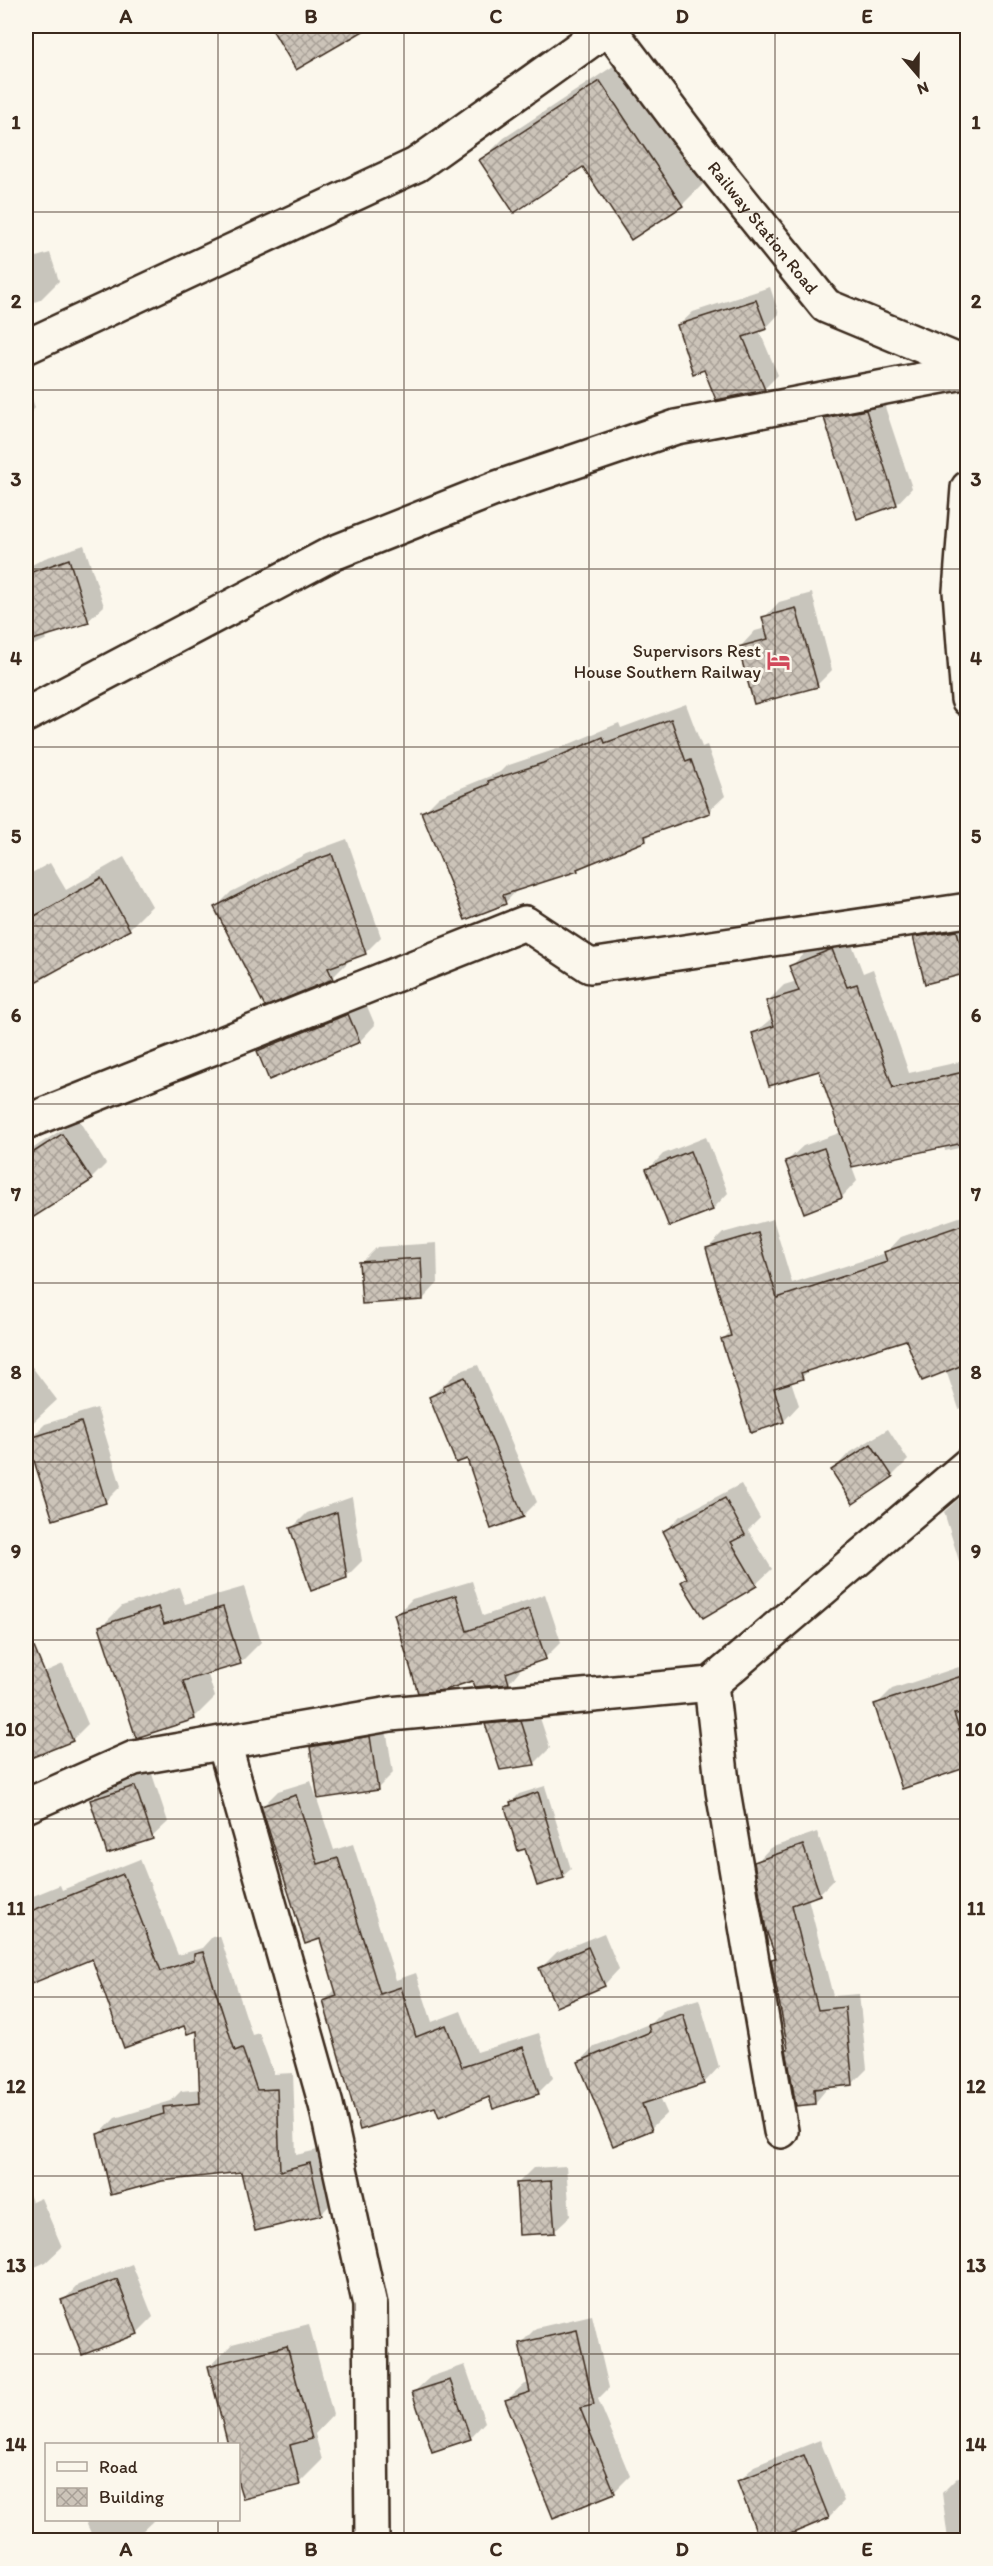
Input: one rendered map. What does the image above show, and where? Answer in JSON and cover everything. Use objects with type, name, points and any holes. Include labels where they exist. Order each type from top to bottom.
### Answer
[{"type":"street","points":[[26,347],[416,165],[608,26]]},
{"type":"street","name":"Railway Station Road","points":[[608,26],[698,147],[826,306],[968,365]]},
{"type":"street","points":[[26,715],[331,554],[497,488],[676,427],[968,371]]},
{"type":"street","points":[[968,488],[960,591],[968,699]]},
{"type":"street","points":[[26,1122],[525,923],[590,966],[968,910]]},
{"type":"street","points":[[26,1806],[135,1758],[390,1714],[711,1684],[968,1466]]},
{"type":"street","points":[[711,1684],[723,1791],[781,2131]]},
{"type":"street","points":[[224,1743],[326,2105],[370,2305],[372,2541]]},
{"type":"building","points":[[270,26],[372,26],[296,70]]},
{"type":"building","points":[[600,81],[683,206],[631,240],[583,167],[514,213],[479,160]]},
{"type":"building","points":[[756,300],[767,329],[743,337],[765,390],[716,400],[704,370],[693,374],[677,325]]},
{"type":"building","points":[[866,410],[897,505],[857,519],[824,418]]},
{"type":"building","points":[[69,559],[89,623],[26,642],[26,574]]},
{"type":"building","points":[[796,608],[818,687],[754,704],[738,647],[768,639],[762,617]]},
{"type":"building","points":[[671,719],[686,762],[691,760],[710,813],[645,836],[646,841],[577,869],[578,871],[503,895],[506,904],[465,920],[421,812],[489,784],[488,781],[543,763],[603,737],[605,743]]},
{"type":"building","points":[[332,854],[366,954],[328,968],[333,979],[265,1007],[214,907],[289,869]]},
{"type":"building","points":[[101,878],[130,930],[26,987],[26,921]]},
{"type":"building","points":[[957,931],[968,973],[925,984],[913,937]]},
{"type":"building","points":[[832,949],[847,987],[857,984],[893,1088],[968,1071],[968,1142],[852,1167],[819,1071],[769,1086],[752,1033],[774,1026],[766,1001],[799,991],[789,966]]},
{"type":"building","points":[[348,1014],[360,1042],[269,1080],[257,1051]]},
{"type":"building","points":[[62,1134],[92,1180],[26,1222],[26,1157]]},
{"type":"building","points":[[824,1148],[842,1198],[804,1213],[785,1161]]},
{"type":"building","points":[[690,1151],[713,1210],[669,1227],[646,1169]]},
{"type":"building","points":[[968,1223],[968,1363],[922,1381],[906,1340],[801,1373],[803,1379],[774,1388],[784,1422],[751,1433],[721,1339],[731,1336],[706,1248],[758,1233],[777,1298],[887,1262],[884,1252]]},
{"type":"building","points":[[421,1258],[423,1300],[362,1304],[359,1262]]},
{"type":"building","points":[[465,1377],[524,1517],[491,1529],[467,1459],[456,1463],[429,1397],[444,1390],[443,1386]]},
{"type":"building","points":[[81,1422],[106,1503],[53,1520],[27,1439]]},
{"type":"building","points":[[871,1444],[893,1477],[853,1504],[831,1470]]},
{"type":"building","points":[[725,1498],[745,1535],[731,1542],[757,1586],[703,1618],[681,1582],[687,1578],[663,1531]]},
{"type":"building","points":[[337,1512],[347,1578],[311,1591],[290,1528]]},
{"type":"building","points":[[456,1595],[467,1631],[529,1609],[546,1659],[506,1673],[509,1684],[474,1687],[472,1681],[445,1690],[418,1693],[394,1614]]},
{"type":"building","points":[[158,1607],[164,1624],[223,1607],[241,1664],[183,1681],[195,1719],[136,1738],[99,1626]]},
{"type":"building","points":[[26,1628],[73,1741],[26,1760]]},
{"type":"building","points":[[968,1674],[968,1713],[954,1714],[968,1755],[968,1767],[902,1789],[874,1704]]},
{"type":"building","points":[[521,1721],[535,1765],[500,1770],[485,1724]]},
{"type":"building","points":[[370,1736],[378,1790],[318,1799],[310,1747]]},
{"type":"building","points":[[135,1786],[153,1839],[107,1854],[90,1800]]},
{"type":"building","points":[[538,1792],[564,1878],[537,1886],[525,1849],[518,1851],[505,1807],[511,1805],[510,1802]]},
{"type":"building","points":[[296,1795],[318,1864],[338,1858],[380,1994],[401,1987],[416,2037],[446,2025],[462,2067],[523,2047],[539,2094],[493,2109],[489,2097],[439,2117],[435,2107],[360,2130],[323,2001],[337,1996],[320,1939],[305,1944],[261,1806]]},
{"type":"building","points":[[803,1845],[820,1895],[792,1905],[818,2010],[845,2007],[853,2085],[814,2089],[815,2104],[796,2106],[771,1959],[776,1958],[766,1930],[754,1862]]},
{"type":"building","points":[[123,1874],[161,1971],[194,1960],[194,1954],[203,1952],[235,2051],[242,2048],[257,2090],[277,2089],[280,2171],[310,2163],[322,2215],[255,2231],[241,2172],[162,2181],[111,2195],[97,2134],[164,2114],[163,2107],[200,2103],[197,2031],[187,2034],[184,2026],[124,2048],[92,1959],[26,1986],[26,1913]]},
{"type":"building","points":[[588,1947],[605,1986],[556,2007],[539,1968]]},
{"type":"building","points":[[683,2014],[704,2084],[642,2104],[652,2130],[613,2146],[578,2062],[650,2032],[648,2025]]},
{"type":"building","points":[[551,2181],[555,2233],[519,2235],[516,2183]]},
{"type":"building","points":[[117,2279],[138,2334],[82,2355],[61,2300]]},
{"type":"building","points":[[577,2330],[594,2405],[580,2408],[615,2493],[553,2518],[505,2400],[530,2392],[519,2343]]},
{"type":"building","points":[[287,2346],[312,2439],[290,2445],[300,2485],[243,2499],[240,2489],[240,2443],[227,2443],[208,2366]]},
{"type":"building","points":[[450,2380],[471,2439],[432,2452],[412,2392]]},
{"type":"building","points":[[804,2455],[829,2518],[774,2541],[760,2541],[737,2481]]},
{"type":"place","name":"Supervisors Rest House Southern Railway","points":[[779,661]]}]
